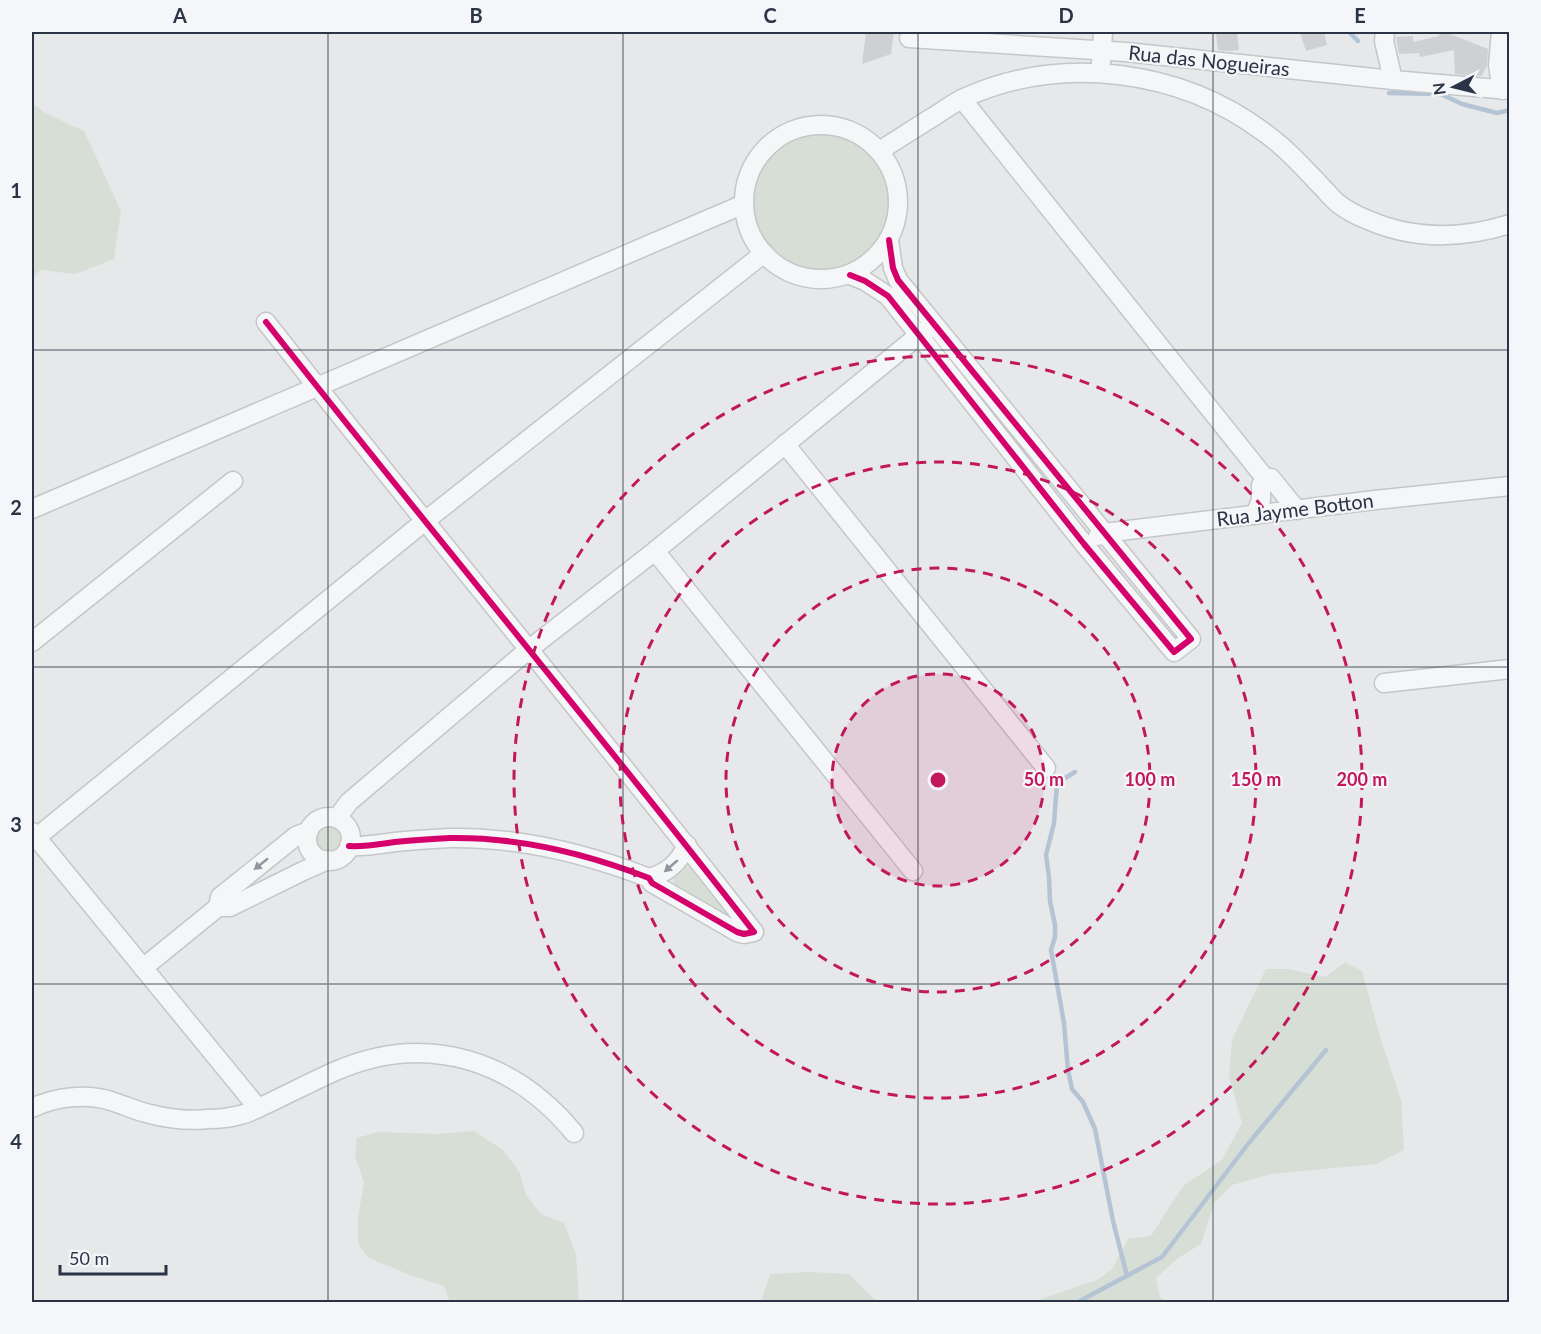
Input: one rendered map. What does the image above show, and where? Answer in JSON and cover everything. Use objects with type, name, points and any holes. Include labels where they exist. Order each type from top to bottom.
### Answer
[{"type":"street","points":[[1102,73],[1103,32]]},
{"type":"street","points":[[1385,32],[1384,41],[1393,80]]},
{"type":"street","points":[[1501,32],[1498,65],[1505,90]]},
{"type":"street","name":"Rua das Nogueiras","points":[[909,38],[1101,50],[1505,90]]},
{"type":"street","points":[[879,151],[962,99],[992,87],[1032,77],[1056,74],[1102,73],[1130,76],[1201,96],[1245,118],[1284,148],[1339,205],[1374,223],[1412,233],[1451,236],[1481,232],[1509,224]]},
{"type":"street","points":[[962,99],[1265,478]]},
{"type":"street","points":[[819,125],[846,129],[870,142],[879,151],[893,174],[899,200],[895,227],[882,251],[873,261],[850,275],[823,280],[803,278],[784,271],[763,254],[749,231],[744,204],[748,177],[761,154],[770,144],[793,130],[819,125]]},
{"type":"street","points":[[32,508],[744,204]]},
{"type":"street","points":[[850,275],[865,281],[888,296],[926,330],[1104,533],[1191,639],[1174,652],[1084,544],[926,330],[893,268],[889,240]]},
{"type":"street","points":[[258,1107],[33,837],[424,521],[763,254]]},
{"type":"street","points":[[266,322],[687,845],[754,932],[744,934],[737,932],[652,883],[648,878],[595,859],[558,849],[512,842],[454,838],[404,841],[364,847],[349,846]]},
{"type":"street","points":[[337,818],[349,802],[528,650],[655,551],[926,330]]},
{"type":"street","points":[[785,444],[1046,768]]},
{"type":"street","points":[[1265,478],[1271,478],[1297,510]]},
{"type":"street","points":[[1255,514],[1261,500],[1261,485],[1265,478]]},
{"type":"street","points":[[32,642],[233,481]]},
{"type":"street","name":"Rua Jayme Botton","points":[[1084,544],[1104,533],[1509,486]]},
{"type":"street","points":[[655,551],[913,871]]},
{"type":"street","points":[[1384,683],[1509,669]]},
{"type":"street","points":[[323,817],[337,818],[343,822],[350,833],[351,840],[346,852],[335,860],[315,856],[307,838],[309,831],[317,820],[323,817]]},
{"type":"street","points":[[218,908],[220,897],[296,836],[309,831]]},
{"type":"street","points":[[648,878],[671,868],[687,845]]},
{"type":"street","points":[[143,968],[218,908],[230,907],[328,860]]},
{"type":"street","points":[[32,1108],[66,1098],[96,1098],[110,1100],[150,1114],[179,1119],[206,1120],[242,1115],[356,1063],[394,1054],[435,1054],[475,1062],[512,1079],[546,1103],[574,1133]]},
{"type":"shaded area","points":[[32,103],[45,113],[84,131],[121,211],[114,259],[75,274],[40,270],[32,279]]},
{"type":"shaded area","points":[[821,134],[847,139],[869,154],[884,176],[889,202],[884,228],[869,250],[847,265],[821,270],[795,265],[773,250],[758,228],[753,202],[758,176],[773,154],[795,139]]},
{"type":"shaded area","points":[[329,826],[338,830],[342,839],[338,848],[329,852],[320,848],[316,839],[320,830]]},
{"type":"shaded area","points":[[687,866],[694,870],[727,915],[723,915],[676,887],[673,875],[682,867]]},
{"type":"shaded area","points":[[1345,962],[1362,971],[1380,1037],[1401,1100],[1404,1150],[1376,1164],[1271,1174],[1232,1185],[1214,1203],[1201,1244],[1178,1258],[1156,1278],[1160,1297],[1165,1302],[1037,1302],[1097,1280],[1112,1269],[1128,1239],[1151,1236],[1183,1186],[1222,1160],[1242,1123],[1229,1076],[1232,1040],[1266,969],[1288,969],[1325,977]]},
{"type":"shaded area","points":[[474,1131],[503,1150],[520,1173],[526,1195],[541,1214],[564,1223],[576,1254],[579,1302],[450,1302],[444,1286],[369,1258],[358,1244],[358,1217],[364,1182],[355,1156],[357,1138],[378,1132],[437,1134]]},
{"type":"shaded area","points":[[808,1272],[849,1274],[876,1302],[761,1302],[770,1274]]},
{"type":"building","points":[[866,32],[894,32],[891,54],[862,64]]},
{"type":"building","points":[[1237,32],[1239,50],[1218,50],[1216,34]]},
{"type":"building","points":[[1300,32],[1324,32],[1327,45],[1306,51]]},
{"type":"building","points":[[1440,32],[1488,49],[1487,65],[1482,76],[1455,74],[1454,50],[1420,57],[1419,53],[1399,54],[1396,37],[1413,36],[1413,42],[1439,36]]},
{"type":"waterway","points":[[1349,32],[1358,41]]},
{"type":"waterway","points":[[1389,93],[1441,94],[1462,104],[1497,113],[1510,110]]},
{"type":"waterway","points":[[1075,772],[1057,783],[1054,823],[1046,855],[1050,901],[1055,925],[1055,937],[1051,950],[1064,1023],[1072,1089],[1083,1102],[1095,1129],[1113,1221],[1127,1276]]},
{"type":"waterway","points":[[1078,1302],[1162,1257],[1248,1144],[1326,1050]]},
{"type":"cycle path","points":[[850,275],[865,281],[888,296],[1084,544],[1174,652],[1191,639],[898,280],[893,268],[889,240]]},
{"type":"cycle path","points":[[266,322],[754,932],[744,934],[737,932],[652,883],[649,878],[601,861],[551,848],[476,838],[349,846]]}]
